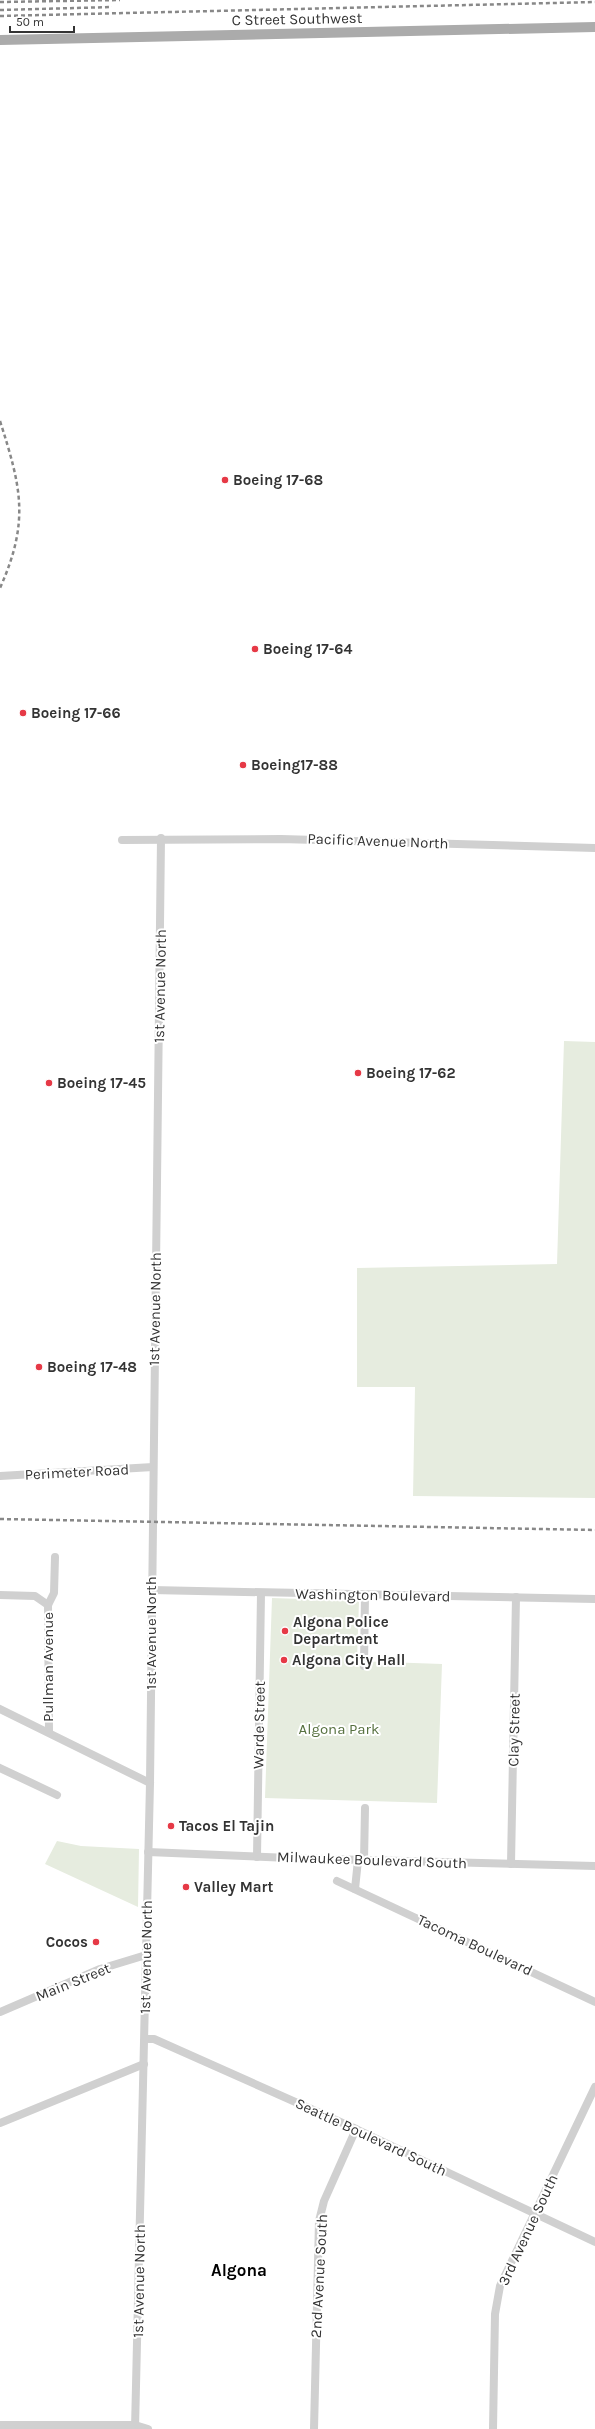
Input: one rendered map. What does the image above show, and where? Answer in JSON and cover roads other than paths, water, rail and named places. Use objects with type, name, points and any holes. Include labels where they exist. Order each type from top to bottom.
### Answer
[{"type":"main road","name":"C Street Southwest","points":[[0,40],[595,28]]},
{"type":"street","name":"Pacific Avenue North","points":[[122,840],[161,838],[281,838],[595,848]]},
{"type":"street","name":"1st Avenue North","points":[[135,2427],[150,1783],[151,1590],[161,838]]},
{"type":"street","name":"Perimeter Road","points":[[0,1476],[153,1467]]},
{"type":"street","name":"Pullman Avenue","points":[[49,1732],[48,1605],[54,1593],[55,1557]]},
{"type":"street","name":"Washington Boulevard","points":[[151,1590],[595,1599]]},
{"type":"street","name":"Warde Street","points":[[256,1857],[261,1593]]},
{"type":"street","points":[[0,1595],[36,1596],[48,1605]]},
{"type":"street","points":[[364,1666],[365,1595]]},
{"type":"street","name":"Clay Street","points":[[511,1864],[516,1597]]},
{"type":"street","points":[[0,1709],[150,1783]]},
{"type":"street","points":[[0,1768],[57,1795]]},
{"type":"street","points":[[355,1889],[361,1860],[365,1808]]},
{"type":"street","name":"Milwaukee Boulevard South","points":[[148,1852],[256,1857],[595,1866]]},
{"type":"street","name":"Tacoma Boulevard","points":[[336,1881],[595,2002]]},
{"type":"street","name":"Main Street","points":[[0,2012],[100,1969],[146,1955]]},
{"type":"street","name":"Seattle Boulevard South","points":[[145,2039],[154,2039],[356,2129],[595,2242]]},
{"type":"street","points":[[0,2123],[144,2064]]},
{"type":"street","name":"3rd Avenue South","points":[[493,2429],[497,2300],[505,2272],[535,2214],[595,2087]]},
{"type":"street","name":"2nd Avenue South","points":[[314,2429],[319,2221],[324,2201],[356,2129]]},
{"type":"street","points":[[0,2425],[135,2427],[148,2429]]},
{"type":"railway","points":[[0,2],[120,0]]},
{"type":"railway","points":[[0,16],[595,2]]},
{"type":"railway","points":[[0,10],[112,7]]},
{"type":"railway","points":[[0,421],[13,466],[19,504],[19,523],[16,543],[0,588]]},
{"type":"railway","points":[[0,1519],[595,1530]]},
{"type":"place","name":"Boeing 17-68","points":[[225,480]]},
{"type":"place","name":"Boeing 17-64","points":[[255,649]]},
{"type":"place","name":"Boeing 17-66","points":[[23,713]]},
{"type":"place","name":"Boeing17-88","points":[[243,765]]},
{"type":"place","name":"Boeing 17-62","points":[[358,1073]]},
{"type":"place","name":"Boeing 17-45","points":[[49,1083]]},
{"type":"place","name":"Boeing 17-48","points":[[39,1367]]},
{"type":"place","name":"Algona Police Department","points":[[285,1631]]},
{"type":"place","name":"Algona City Hall","points":[[284,1660]]},
{"type":"place","name":"Tacos El Tajin","points":[[171,1826]]},
{"type":"place","name":"Valley Mart","points":[[186,1887]]},
{"type":"place","name":"Cocos","points":[[96,1942]]},
{"type":"district","name":"Algona","points":[[239,2270]]},
{"type":"park label","name":"Algona Park","points":[[339,1729]]}]
